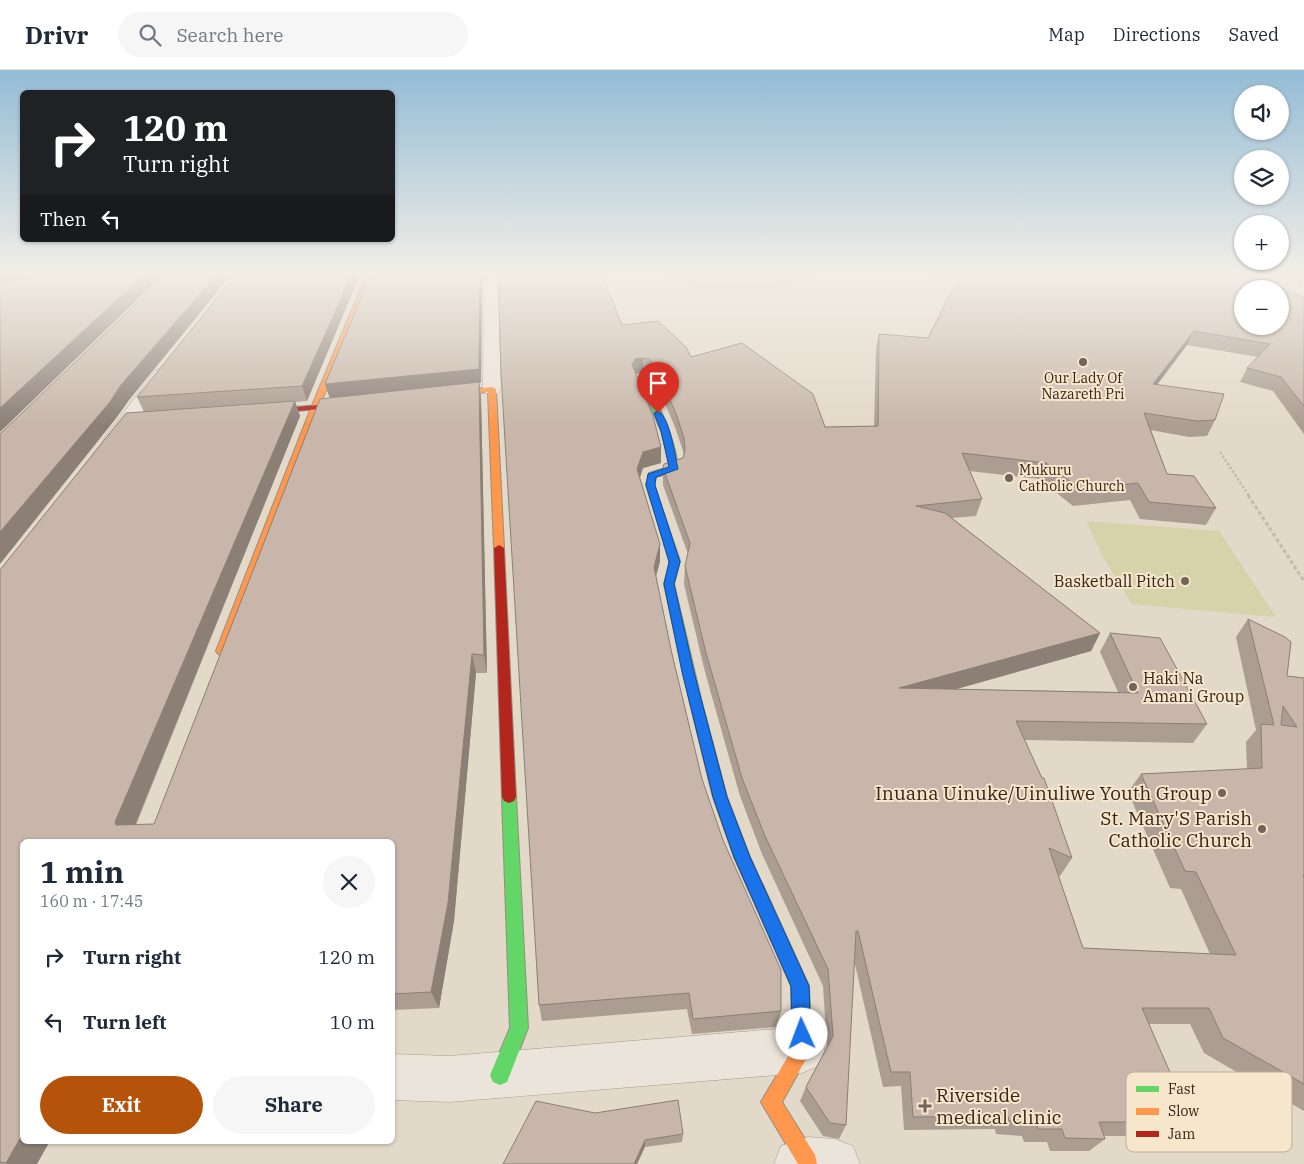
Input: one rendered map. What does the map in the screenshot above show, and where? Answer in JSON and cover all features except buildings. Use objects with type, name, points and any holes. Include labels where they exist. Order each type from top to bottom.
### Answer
[{"type":"street","points":[[216,666],[350,323]]},
{"type":"street","points":[[491,323],[492,390],[519,1028],[500,1075]]},
{"type":"street","points":[[97,460],[132,421],[137,405],[174,358]]},
{"type":"street","points":[[643,379],[665,431],[674,464],[673,469],[652,476],[650,485],[675,562],[669,584],[688,672],[720,797],[742,857],[800,986],[802,1050],[771,1102],[814,1163]]},
{"type":"street","points":[[433,396],[492,390]]},
{"type":"street","points":[[246,413],[364,403]]},
{"type":"street","points":[[395,1077],[449,1079],[802,1050]]},
{"type":"path","points":[[1220,452],[1304,581]]},
{"type":"shaded area","name":"Basketball Pitch","points":[[1086,521],[1219,531],[1276,617],[1132,604],[1103,557]]},
{"type":"traffic: fast","points":[[643,379],[665,431],[674,464],[673,469],[652,475],[650,485],[675,561],[669,584],[696,703]]},
{"type":"traffic: fast","points":[[500,1075],[519,1028],[509,797]]},
{"type":"traffic: slow","points":[[222,651],[350,323]]},
{"type":"traffic: slow","points":[[443,395],[492,389],[499,548]]},
{"type":"traffic: slow","points":[[756,888],[800,986],[802,1050],[771,1102],[808,1162]]},
{"type":"traffic: jam","points":[[261,412],[353,404]]},
{"type":"traffic: jam","points":[[499,548],[509,797]]},
{"type":"traffic: jam","points":[[696,703],[720,797],[742,857],[756,888]]},
{"type":"place","name":"Our Lady Of Nazareth Pri","points":[[1083,362]]},
{"type":"place","name":"Mukuru Catholic Church","points":[[1009,478]]},
{"type":"place","name":"Basketball Pitch","points":[[1185,581]]},
{"type":"place","name":"Haki Na Amani Group","points":[[1133,687]]},
{"type":"place","name":"Inuana Uinuke/Uinuliwe Youth Group","points":[[1222,793]]},
{"type":"place","name":"St. Mary'S Parish Catholic Church","points":[[1262,829]]},
{"type":"place","name":"Riverside medical clinic","points":[[925,1106]]},
{"type":"route","points":[[658,413],[674,464],[673,469],[652,476],[650,485],[675,562],[669,584],[688,672],[720,797],[742,857],[800,986],[802,1034]]}]
